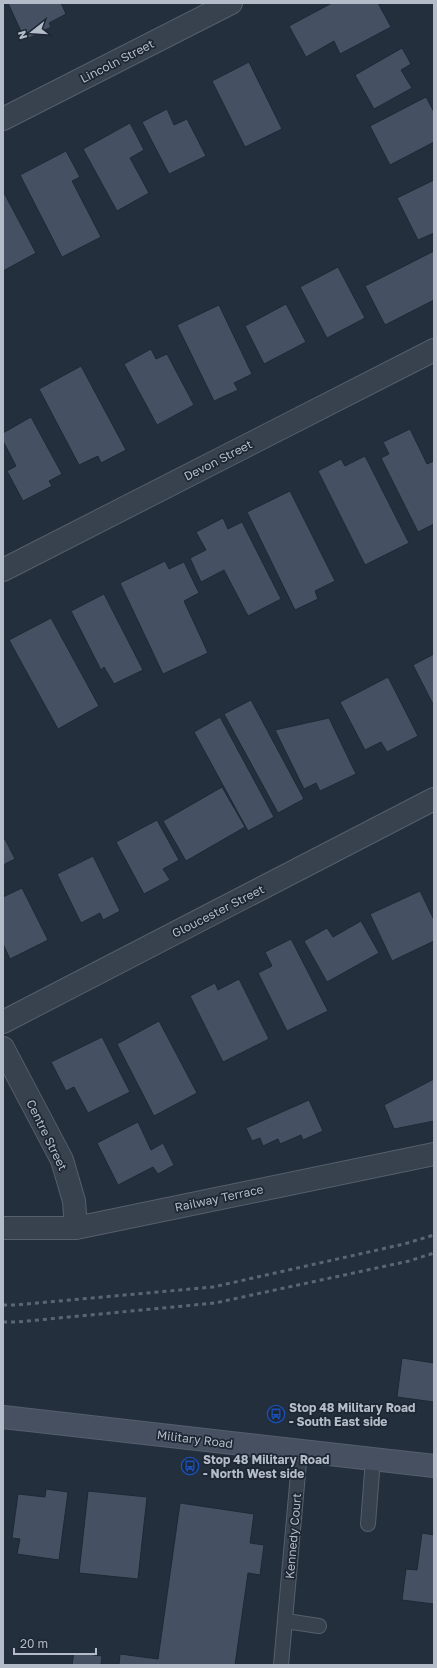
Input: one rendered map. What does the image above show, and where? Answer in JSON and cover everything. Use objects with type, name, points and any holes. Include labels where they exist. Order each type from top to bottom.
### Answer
[{"type":"main road","name":"Military Road","points":[[3,1417],[434,1466]]},
{"type":"street","name":"Lincoln Street","points":[[3,119],[231,3]]},
{"type":"street","name":"Devon Street","points":[[3,570],[434,350]]},
{"type":"street","name":"Gloucester Street","points":[[3,1022],[434,799]]},
{"type":"street","name":"Centre Street","points":[[3,1048],[62,1160],[74,1201],[76,1228]]},
{"type":"street","name":"Railway Terrace","points":[[3,1228],[76,1228],[434,1154]]},
{"type":"lane","name":"Kennedy Court","points":[[281,1665],[300,1451]]},
{"type":"lane","points":[[368,1524],[373,1459]]},
{"type":"lane","points":[[286,1621],[319,1626]]},
{"type":"building","points":[[8,3],[61,3],[66,14],[49,23],[51,27],[25,40]]},
{"type":"building","points":[[332,3],[378,3],[391,27],[340,54],[334,41],[306,57],[289,26]]},
{"type":"building","points":[[402,48],[411,64],[401,70],[412,88],[374,109],[355,75]]},
{"type":"building","points":[[249,62],[282,129],[245,147],[212,81]]},
{"type":"building","points":[[426,97],[434,112],[434,142],[390,165],[370,126]]},
{"type":"building","points":[[167,109],[174,125],[187,119],[206,156],[169,174],[142,122]]},
{"type":"building","points":[[130,123],[144,150],[130,158],[149,193],[117,211],[83,149]]},
{"type":"building","points":[[66,151],[80,177],[72,181],[101,237],[62,257],[20,175]]},
{"type":"building","points":[[434,180],[434,233],[418,240],[397,198]]},
{"type":"building","points":[[3,191],[36,253],[3,271]]},
{"type":"building","points":[[434,251],[434,300],[385,325],[365,286]]},
{"type":"building","points":[[338,267],[365,318],[327,338],[300,287]]},
{"type":"building","points":[[286,304],[306,342],[264,364],[245,326]]},
{"type":"building","points":[[219,305],[252,374],[234,383],[238,390],[214,401],[177,325]]},
{"type":"building","points":[[151,349],[156,359],[167,354],[194,405],[157,425],[124,364]]},
{"type":"building","points":[[81,366],[126,450],[101,463],[98,456],[79,465],[39,389]]},
{"type":"building","points":[[31,417],[62,474],[49,481],[52,486],[23,501],[7,471],[16,466],[3,441],[3,433]]},
{"type":"building","points":[[410,429],[427,464],[434,461],[434,524],[418,532],[381,458],[389,454],[383,442]]},
{"type":"building","points":[[365,456],[409,543],[365,565],[318,471],[341,459],[345,466]]},
{"type":"building","points":[[290,491],[335,581],[315,591],[318,599],[295,610],[247,512]]},
{"type":"building","points":[[223,518],[228,529],[242,522],[281,599],[248,616],[224,570],[201,582],[190,558],[206,550],[196,532]]},
{"type":"building","points":[[165,561],[169,569],[184,562],[199,593],[184,601],[208,653],[163,674],[120,583]]},
{"type":"building","points":[[104,594],[143,670],[114,684],[104,667],[101,670],[71,611]]},
{"type":"building","points":[[51,618],[99,706],[58,729],[9,640]]},
{"type":"building","points":[[434,654],[434,706],[413,665]]},
{"type":"building","points":[[388,677],[418,736],[387,752],[381,742],[365,750],[340,702]]},
{"type":"building","points":[[251,700],[304,799],[278,813],[224,714]]},
{"type":"building","points":[[220,717],[274,817],[248,831],[194,732]]},
{"type":"building","points":[[329,718],[356,774],[320,791],[316,783],[304,789],[275,730]]},
{"type":"building","points":[[222,787],[245,827],[186,861],[163,821]]},
{"type":"building","points":[[157,820],[179,860],[163,869],[170,880],[144,894],[116,842]]},
{"type":"building","points":[[5,839],[15,859],[3,865],[3,840]]},
{"type":"building","points":[[93,856],[120,911],[103,920],[100,913],[81,923],[57,874]]},
{"type":"building","points":[[22,888],[48,940],[10,959],[3,944],[3,897]]},
{"type":"building","points":[[420,891],[434,920],[434,941],[392,961],[370,914]]},
{"type":"building","points":[[361,921],[379,953],[327,982],[304,941],[327,928],[333,937]]},
{"type":"building","points":[[291,939],[328,1011],[287,1031],[258,973],[272,966],[265,952]]},
{"type":"building","points":[[239,979],[269,1039],[223,1062],[190,996],[215,983],[218,990]]},
{"type":"building","points":[[159,1021],[197,1093],[154,1116],[117,1044]]},
{"type":"building","points":[[102,1037],[130,1092],[88,1113],[74,1087],[66,1091],[51,1062]]},
{"type":"building","points":[[434,1079],[434,1121],[394,1129],[384,1105]]},
{"type":"building","points":[[309,1100],[323,1131],[303,1140],[301,1135],[280,1144],[278,1139],[263,1146],[260,1138],[252,1141],[246,1128]]},
{"type":"building","points":[[138,1122],[151,1150],[163,1143],[174,1165],[158,1174],[153,1167],[118,1185],[97,1143]]},
{"type":"building","points":[[402,1358],[434,1363],[434,1402],[397,1397]]},
{"type":"building","points":[[46,1489],[68,1492],[59,1560],[17,1554],[20,1539],[12,1538],[18,1494],[45,1497]]},
{"type":"building","points":[[88,1491],[147,1497],[138,1579],[79,1573]]},
{"type":"building","points":[[180,1503],[254,1514],[250,1543],[264,1545],[260,1575],[248,1573],[235,1665],[119,1665],[120,1654],[158,1659]]},
{"type":"building","points":[[422,1533],[434,1535],[434,1604],[402,1600],[406,1569],[417,1570]]},
{"type":"building","points":[[74,1652],[102,1656],[101,1664],[109,1665],[72,1665]]},
{"type":"railway","points":[[3,1305],[213,1287],[404,1244],[434,1235]]},
{"type":"railway","points":[[3,1322],[17,1322],[215,1303],[409,1261],[434,1253]]},
{"type":"place","name":"Stop 48 Military Road - South East side","points":[[276,1414]]},
{"type":"place","name":"Stop 48 Military Road - North West side","points":[[190,1466]]}]
